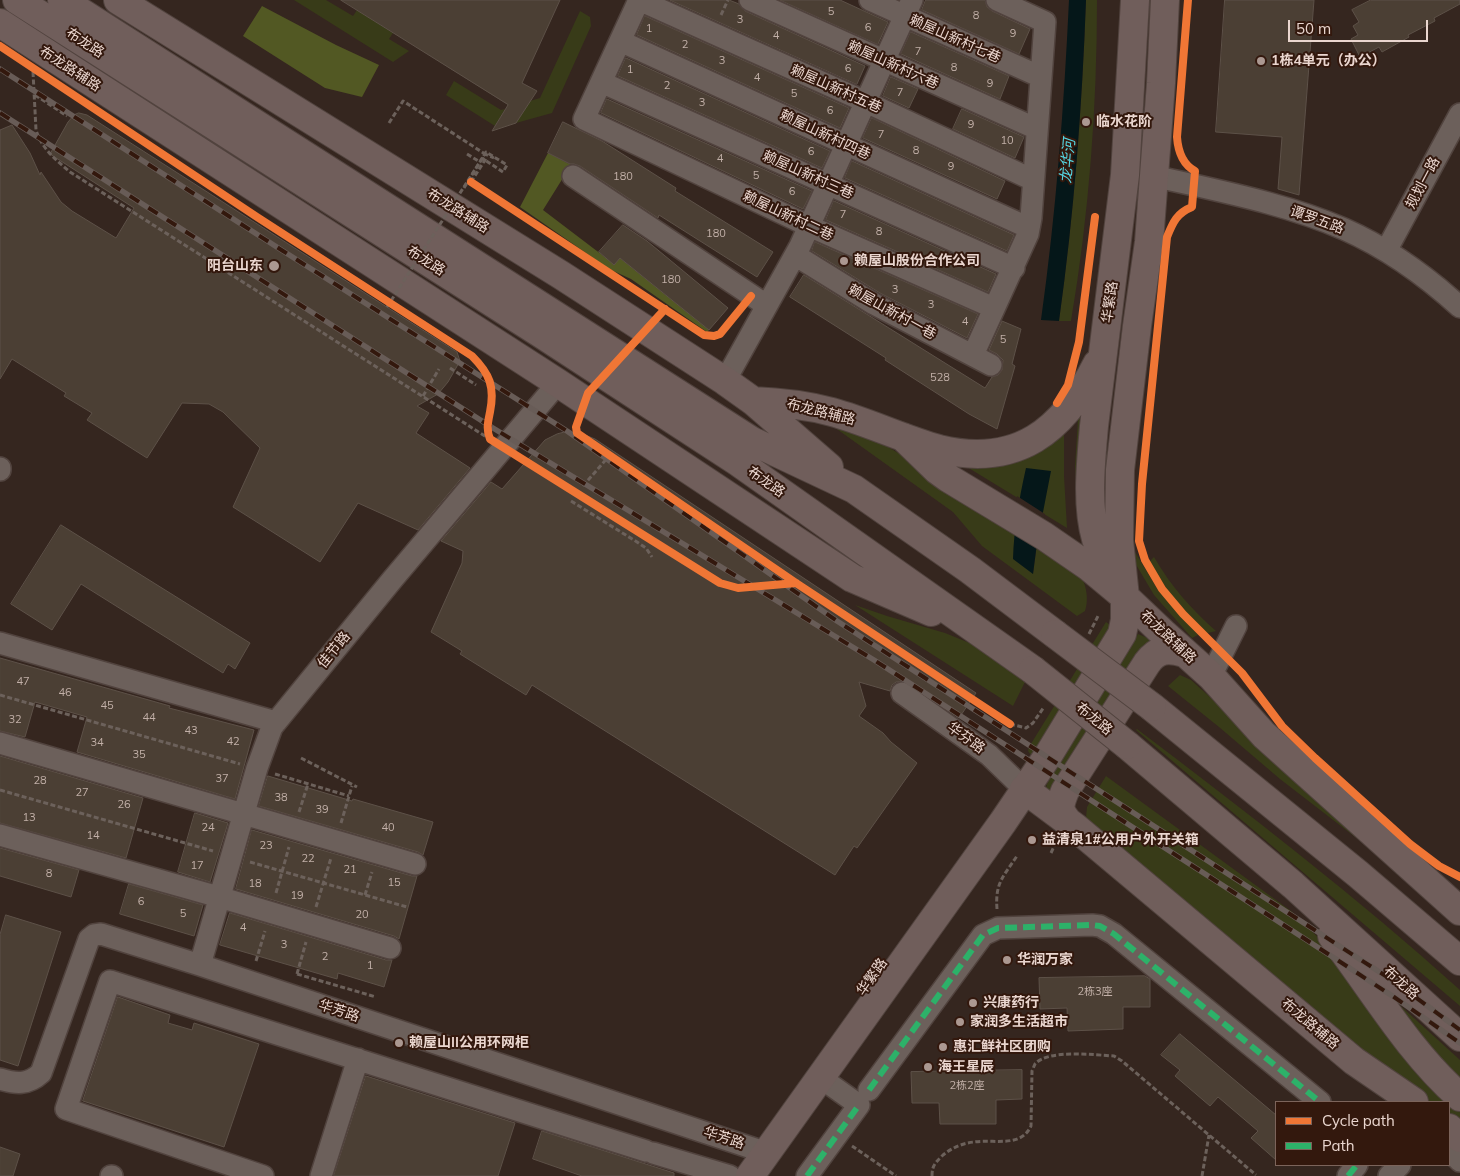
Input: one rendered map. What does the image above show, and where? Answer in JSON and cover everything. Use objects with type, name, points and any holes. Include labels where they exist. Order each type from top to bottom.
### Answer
[{"type":"main road","name":"布龙路","points":[[17,0],[543,335],[745,451],[854,489],[970,570],[1152,707],[1358,874],[1460,961]]},
{"type":"main road","name":"布龙路","points":[[62,0],[745,451],[980,633],[1032,670],[1126,745],[1293,885],[1460,1037]]},
{"type":"main road","name":"布龙路辅路","points":[[118,0],[561,275],[753,401],[778,402],[833,412],[903,437],[942,474],[1044,536],[1089,567],[1125,597],[1211,676],[1264,735],[1460,911]]},
{"type":"main road","name":"华繁路","points":[[1125,597],[1101,553],[1093,526],[1091,465],[1125,175],[1135,0]]},
{"type":"main road","name":"华繁路","points":[[731,1176],[759,1150],[821,1078],[1004,822],[1024,788],[1049,754],[1122,634],[1125,620],[1125,597],[1119,540],[1120,470],[1132,363],[1149,242],[1165,0]]},
{"type":"main road","name":"布龙路辅路","points":[[0,23],[558,383],[852,578],[980,633]]},
{"type":"main road","points":[[903,437],[939,448],[972,454],[1001,452],[1022,446],[1049,429],[1069,409],[1103,353],[1132,363]]},
{"type":"main road","points":[[753,401],[854,489]]},
{"type":"main road","points":[[1064,830],[1060,809],[1064,791],[1147,663],[1153,655],[1160,651],[1167,650],[1184,653]]},
{"type":"main road","name":"布龙路辅路","points":[[1024,788],[1064,830],[1354,1060],[1397,1098]]},
{"type":"main road","name":"华繁路","points":[[750,1176],[759,1150],[991,810],[1024,788]]},
{"type":"main road","points":[[1428,884],[1460,898]]},
{"type":"main road","points":[[1293,885],[1399,1029],[1426,1062],[1460,1097]]},
{"type":"main road","points":[[1450,1129],[1460,1138]]},
{"type":"street","points":[[602,82],[639,0]]},
{"type":"street","name":"赖屋山新村五巷","points":[[639,0],[866,102],[1033,180]]},
{"type":"street","name":"赖屋山新村六巷","points":[[750,0],[1037,129]]},
{"type":"street","name":"赖屋山新村七巷","points":[[870,0],[908,8],[1041,77]]},
{"type":"street","points":[[994,308],[1014,268],[1029,228],[1045,22],[997,0]]},
{"type":"street","points":[[724,381],[795,255],[908,8]]},
{"type":"street","name":"赖屋山新村四巷","points":[[620,41],[1029,228]]},
{"type":"street","name":"赖屋山新村二巷","points":[[602,82],[584,119],[809,226],[994,308]]},
{"type":"street","name":"赖屋山新村三巷","points":[[602,82],[1014,268]]},
{"type":"street","name":"规划一路","points":[[1386,251],[1460,114]]},
{"type":"street","points":[[573,176],[766,305]]},
{"type":"street","name":"谭罗五路","points":[[1154,176],[1294,210],[1345,229],[1386,251],[1426,278],[1460,307]]},
{"type":"street","name":"赖屋山新村一巷","points":[[795,255],[874,304],[982,360],[994,308]]},
{"type":"street","name":"佳节路","points":[[200,965],[256,768],[269,732],[392,580],[558,383]]},
{"type":"street","points":[[1211,676],[1236,626]]},
{"type":"street","points":[[0,643],[276,722]]},
{"type":"street","name":"华芬路","points":[[902,693],[989,755],[1024,788]]},
{"type":"street","points":[[0,743],[415,864]]},
{"type":"street","points":[[0,835],[390,948]]},
{"type":"street","points":[[807,1176],[978,941],[989,931],[998,928],[1092,925],[1108,930],[1319,1101]]},
{"type":"street","name":"华芳路","points":[[0,1079],[13,1084],[21,1084],[41,1073],[89,939],[94,935],[101,934],[759,1150]]},
{"type":"street","points":[[263,1176],[66,1109],[110,981],[649,1152],[731,1176]]},
{"type":"street","points":[[321,1176],[358,1059]]},
{"type":"street","points":[[821,1078],[864,1097]]},
{"type":"street","points":[[1450,1151],[1460,1161]]},
{"type":"street","points":[[1348,1176],[1356,1166]]},
{"type":"street","points":[[1389,1176],[1399,1166]]},
{"type":"path","points":[[32,67],[40,72]]},
{"type":"path","points":[[32,67],[36,130],[50,154],[70,172],[490,439]]},
{"type":"path","points":[[35,95],[67,116]]},
{"type":"path","points":[[388,123],[403,101],[485,154],[506,165],[503,172],[485,160],[474,184]]},
{"type":"path","points":[[387,307],[481,160],[486,152],[507,165],[503,172],[490,164],[481,160],[467,154]]},
{"type":"path","points":[[464,188],[485,154]]},
{"type":"path","points":[[380,296],[396,307]]},
{"type":"path","points":[[450,368],[476,385]]},
{"type":"path","points":[[422,396],[439,369]]},
{"type":"path","points":[[487,427],[490,439]]},
{"type":"path","points":[[583,486],[610,455]]},
{"type":"path","points":[[571,501],[646,548],[652,558]]},
{"type":"path","points":[[0,695],[349,796]]},
{"type":"path","points":[[1002,718],[1010,724]]},
{"type":"path","points":[[297,974],[349,796],[354,786],[301,758]]},
{"type":"path","points":[[256,962],[308,784]]},
{"type":"path","points":[[0,790],[407,907]]},
{"type":"path","points":[[1051,853],[1055,842],[1064,830]]},
{"type":"path","points":[[998,928],[997,889],[1017,856]]},
{"type":"path","points":[[248,959],[264,964]]},
{"type":"path","points":[[289,972],[376,998]]},
{"type":"path","points":[[932,1176],[932,1169],[935,1164],[956,1147],[976,1141],[1014,1141],[1028,1134],[1031,1126],[1032,1071],[1036,1064],[1054,1055],[1114,1056],[1122,1060],[1256,1175]]},
{"type":"path","points":[[1202,1176],[1209,1135]]},
{"type":"path","points":[[837,1136],[896,1176]]},
{"type":"green space","points":[[294,0],[326,0],[353,16],[357,10],[393,33],[389,39],[409,51],[393,62]]},
{"type":"green space","points":[[1086,0],[1097,0],[1094,121],[1091,161],[1083,241],[1071,321],[1059,321],[1077,161]]},
{"type":"green space","points":[[262,6],[336,45],[379,65],[362,97],[325,88],[243,36]]},
{"type":"green space","points":[[580,11],[590,17],[591,26],[552,113],[516,123],[530,101],[540,98]]},
{"type":"green space","points":[[454,81],[501,110],[505,109],[495,126],[446,95]]},
{"type":"green space","points":[[548,153],[571,165],[543,210],[614,264],[620,258],[709,330],[707,332],[631,279],[609,269],[520,207]]},
{"type":"green space","points":[[1082,410],[1080,531],[1075,466],[1078,419],[1075,417]]},
{"type":"green space","points":[[827,422],[859,430],[905,457],[1014,530],[1033,574],[1037,544],[1070,564],[1078,571],[1086,588],[1087,600],[1085,611],[1077,616],[982,546],[953,512]]},
{"type":"green space","points":[[1064,429],[1067,528],[967,467]]},
{"type":"green space","points":[[1128,551],[1135,552],[1158,590],[1198,635],[1192,638],[1154,595]]},
{"type":"green space","points":[[1154,557],[1182,597],[1216,631],[1208,633],[1204,631],[1169,595],[1151,565],[1150,561]]},
{"type":"green space","points":[[855,605],[945,633],[977,646],[1025,682],[1013,706]]},
{"type":"green space","points":[[1106,622],[1110,625],[1110,630],[1034,755],[1030,754],[1028,751],[1029,747]]},
{"type":"green space","points":[[1138,634],[1162,644],[1056,789],[1048,791],[1046,788],[1047,784]]},
{"type":"green space","points":[[1180,675],[1191,680],[1460,924],[1372,850],[1280,779],[1168,686]]},
{"type":"green space","points":[[1136,730],[1220,792],[1382,922],[1460,990],[1460,1006]]},
{"type":"green space","points":[[1106,776],[1291,911],[1329,948],[1460,1105],[1460,1128],[1450,1120],[1450,1101],[1424,1101],[1367,1061],[1086,818],[1087,807]]},
{"type":"green space","points":[[1371,979],[1460,1060],[1460,1086]]},
{"type":"water","name":"龙华河","points":[[1069,0],[1086,0],[1077,161],[1059,321],[1041,320],[1059,160]]},
{"type":"water","points":[[1026,468],[1051,471],[1033,574],[1013,559],[1017,514]]},
{"type":"pier","points":[[1017,496],[1045,514],[1039,545],[1012,529]]},
{"type":"building","points":[[341,0],[560,0],[522,83],[537,91],[516,123],[492,131],[508,105]]},
{"type":"building","points":[[670,0],[729,0],[739,4],[745,11],[865,66],[857,84]]},
{"type":"building","points":[[780,0],[840,0],[888,22],[878,44]]},
{"type":"building","points":[[926,0],[985,0],[987,7],[992,11],[1030,29],[1019,54],[922,10]]},
{"type":"building","name":"1栋4单元（办公）","points":[[1225,0],[1314,0],[1299,195],[1278,189],[1282,137],[1216,132]]},
{"type":"building","points":[[1371,0],[1460,0],[1460,4],[1434,18],[1435,21],[1408,35],[1409,37],[1382,52],[1379,47],[1360,57],[1351,39],[1358,35],[1353,26],[1359,22],[1352,10]]},
{"type":"building","points":[[645,16],[849,108],[840,128],[637,35]]},
{"type":"building","points":[[911,32],[1009,76],[1000,99],[901,54]]},
{"type":"building","points":[[626,58],[830,151],[822,168],[618,76]]},
{"type":"building","points":[[891,77],[918,89],[909,108],[883,96]]},
{"type":"building","points":[[607,99],[812,191],[803,209],[601,113]]},
{"type":"building","points":[[962,109],[1024,137],[1015,158],[953,129]]},
{"type":"building","points":[[79,113],[87,115],[457,352],[460,361],[448,382],[438,394],[417,406],[429,413],[416,433],[470,468],[418,530],[358,503],[320,562],[233,507],[260,448],[223,412],[209,404],[182,403],[147,458],[87,420],[92,413],[64,396],[66,393],[12,359],[0,379],[0,130],[12,125],[30,153],[40,175],[41,172],[61,202],[72,211],[116,238],[134,208],[50,154],[68,122],[74,115]]},
{"type":"building","points":[[872,118],[1005,181],[997,199],[863,138]]},
{"type":"building","points":[[563,122],[602,141],[676,188],[675,191],[773,252],[757,277],[659,215],[658,218],[580,166],[570,164],[548,153]]},
{"type":"building","points":[[852,161],[1014,235],[1007,251],[845,178]]},
{"type":"building","points":[[834,201],[996,274],[988,292],[826,220]]},
{"type":"building","points":[[623,225],[647,241],[728,308],[709,330],[620,258],[614,265],[599,252]]},
{"type":"building","points":[[815,242],[978,314],[967,338],[880,293],[812,251]]},
{"type":"building","points":[[804,275],[985,388],[992,377],[998,375],[1002,370],[1003,360],[989,350],[1002,321],[1021,329],[1012,364],[1015,366],[997,429],[969,414],[790,297]]},
{"type":"building","points":[[565,432],[580,433],[595,439],[976,693],[959,718],[904,681],[896,682],[892,685],[890,691],[859,682],[866,706],[859,716],[883,733],[917,763],[857,848],[854,846],[835,875],[532,685],[526,695],[460,654],[462,651],[431,632],[462,563],[463,551],[441,541],[491,482],[502,489],[545,440]]},
{"type":"building","points":[[61,525],[250,643],[235,669],[228,664],[223,673],[81,584],[52,630],[11,604]]},
{"type":"building","points":[[0,658],[170,706],[169,708],[254,730],[235,799],[77,752],[87,717],[35,702],[25,737],[0,731]]},
{"type":"building","points":[[0,756],[143,798],[126,858],[0,823]]},
{"type":"building","points":[[268,776],[352,801],[353,799],[433,822],[423,855],[259,806]]},
{"type":"building","points":[[195,813],[228,823],[210,882],[178,872]]},
{"type":"building","points":[[252,830],[417,876],[399,939],[236,889]]},
{"type":"building","points":[[0,848],[79,870],[71,897],[0,876]]},
{"type":"building","points":[[129,884],[203,905],[194,936],[120,914]]},
{"type":"building","points":[[230,913],[386,960],[392,960],[384,987],[338,973],[337,979],[220,945]]},
{"type":"building","points":[[6,915],[61,932],[18,1066],[0,1060],[0,935]]},
{"type":"building","points":[[1145,976],[1150,979],[1150,1007],[1123,1007],[1123,1029],[1068,1031],[1067,1008],[1040,1009],[1039,978]]},
{"type":"building","points":[[118,997],[170,1015],[168,1023],[192,1030],[194,1023],[259,1044],[224,1147],[83,1101]]},
{"type":"building","points":[[1180,1034],[1275,1114],[1275,1159],[1251,1138],[1258,1131],[1218,1097],[1210,1106],[1175,1076],[1180,1070],[1161,1055]]},
{"type":"building","points":[[1022,1070],[1022,1099],[996,1100],[996,1124],[940,1124],[939,1103],[912,1103],[911,1072]]},
{"type":"building","points":[[366,1076],[515,1123],[498,1176],[334,1176]]},
{"type":"building","points":[[542,1131],[674,1173],[674,1176],[582,1176],[533,1159]]},
{"type":"building","points":[[0,1147],[20,1154],[13,1176],[0,1176]]},
{"type":"railway","points":[[0,69],[567,431],[837,621],[1395,982],[1460,1030]]},
{"type":"railway","points":[[0,113],[493,428],[874,660],[1394,997],[1460,1043]]},
{"type":"marked path","points":[[869,1090],[983,935],[998,928],[1092,925],[1100,926],[1114,934],[1319,1101]]},
{"type":"marked path","points":[[807,1176],[859,1105]]},
{"type":"marked path","points":[[1348,1176],[1356,1166]]},
{"type":"cycle path","points":[[1188,0],[1177,137],[1182,157],[1187,165],[1195,171],[1192,207],[1176,219],[1167,237],[1142,484],[1139,541],[1145,560],[1162,589],[1183,614],[1242,673],[1282,726],[1410,844],[1439,866],[1460,877]]},
{"type":"cycle path","points":[[0,46],[257,217],[472,356],[490,381],[492,395],[488,426],[490,439],[720,583],[738,588],[796,583]]},
{"type":"cycle path","points":[[471,182],[704,335],[714,336],[720,334],[751,296]]},
{"type":"cycle path","points":[[1057,403],[1068,385],[1079,342],[1095,217]]},
{"type":"cycle path","points":[[665,309],[588,393],[576,427],[577,433],[796,583],[1010,724]]},
{"type":"place","name":"1栋4单元（办公）","points":[[1261,61]]},
{"type":"place","name":"临水花阶","points":[[1086,122]]},
{"type":"place","name":"赖屋山股份合作公司","points":[[844,261]]},
{"type":"place","name":"阳台山东","points":[[274,266]]},
{"type":"place","name":"益清泉1#公用户外开关箱","points":[[1032,840]]},
{"type":"place","name":"华润万家","points":[[1007,960]]},
{"type":"place","name":"兴康药行","points":[[973,1003]]},
{"type":"place","name":"家润多生活超市","points":[[960,1022]]},
{"type":"place","name":"赖屋山II公用环网柜","points":[[399,1043]]},
{"type":"place","name":"惠汇鲜社区团购","points":[[943,1047]]},
{"type":"place","name":"海王星辰","points":[[928,1067]]}]
